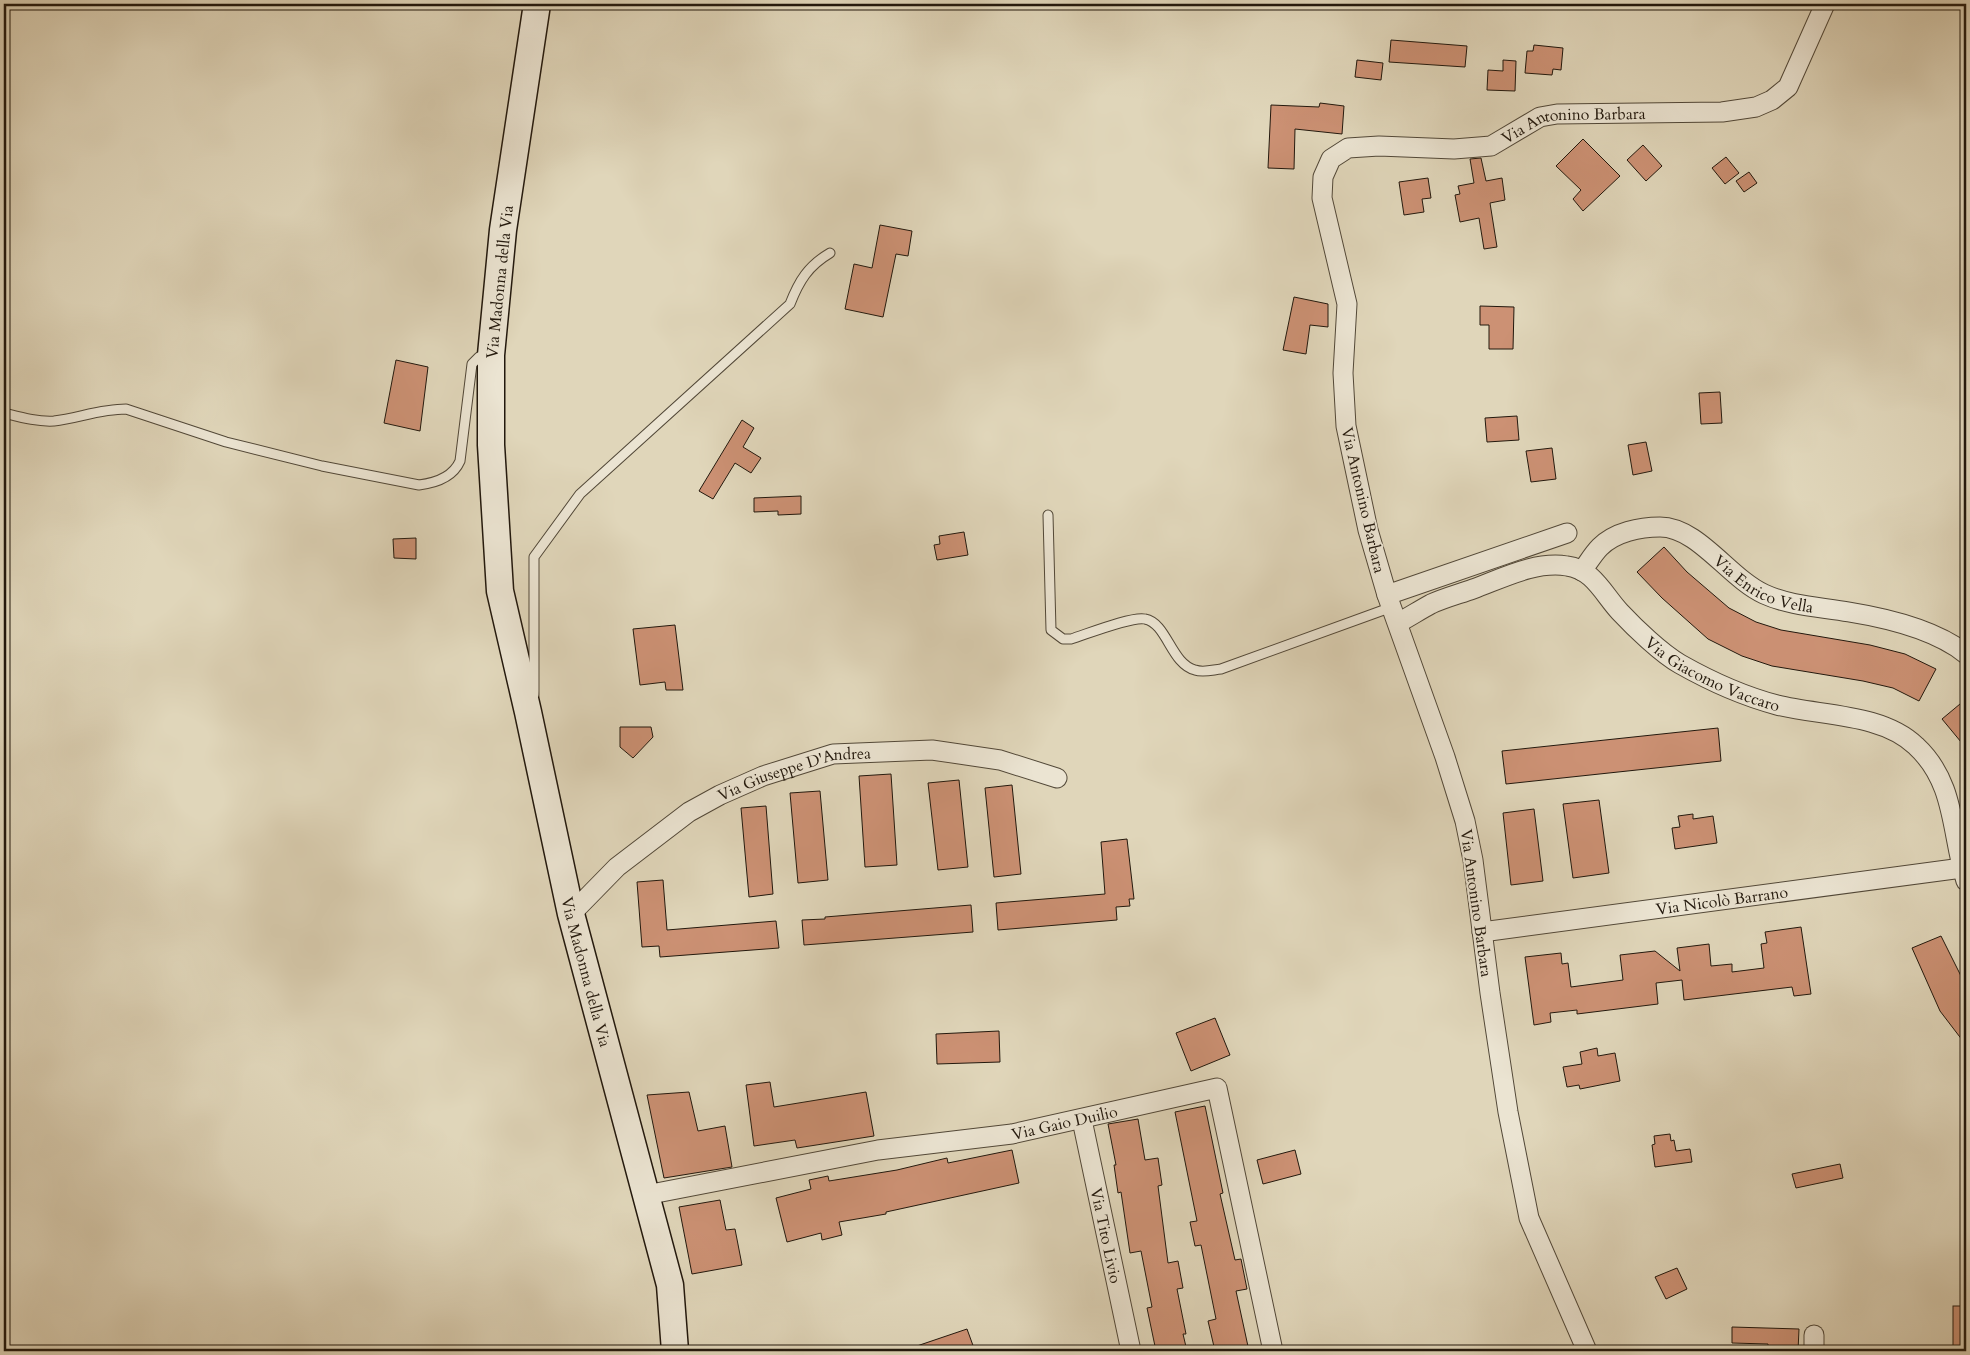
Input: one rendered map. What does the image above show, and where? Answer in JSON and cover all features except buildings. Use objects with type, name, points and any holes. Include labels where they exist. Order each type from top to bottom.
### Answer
[{"type":"street","name":"Via Madonna della Via","points":[[537,4],[503,230],[491,355],[491,445],[497,562],[500,591],[571,914],[670,1285],[675,1351]]},
{"type":"street","name":"Via Antonino Barbara","points":[[1587,1351],[1529,1218],[1508,1112],[1473,860],[1465,821],[1445,757],[1392,609],[1368,530],[1346,426],[1343,373],[1347,304],[1322,198],[1322,177],[1331,159],[1348,148],[1379,146],[1454,149],[1491,146],[1540,117],[1557,114],[1722,112],[1756,107],[1772,100],[1788,87],[1825,4]]},
{"type":"street","name":"Via Enrico Vella","points":[[1582,571],[1601,546],[1614,536],[1638,529],[1662,527],[1687,533],[1742,580],[1764,594],[1796,604],[1850,612],[1890,621],[1927,633],[1966,654]]},
{"type":"street","points":[[1392,609],[1567,533]]},
{"type":"street","name":"Via Giacomo Vaccaro","points":[[1392,609],[1431,604],[1518,572],[1546,565],[1569,566],[1582,571],[1596,582],[1630,622],[1678,663],[1746,696],[1778,705],[1880,725],[1900,734],[1915,744],[1927,756],[1947,793],[1964,875]]},
{"type":"street","name":"Via Giuseppe D'Andrea","points":[[571,914],[617,867],[688,812],[763,776],[833,754],[932,750],[1000,760],[1057,778]]},
{"type":"street","name":"Via Nicolò Barrano","points":[[1482,932],[1964,875]]},
{"type":"street","name":"Via Gaio Duilio","points":[[646,1195],[878,1150],[1012,1134],[1082,1120],[1217,1088],[1273,1351]]},
{"type":"street","name":"Via Tito Livio","points":[[1082,1120],[1131,1351]]},
{"type":"lane","points":[[528,712],[535,692],[534,557],[580,494],[790,304],[797,286],[815,262],[830,253]]},
{"type":"lane","points":[[4,413],[31,420],[52,421],[110,409],[126,409],[226,442],[322,466],[419,485],[433,484],[456,469],[460,461],[472,364],[479,357],[491,355]]},
{"type":"lane","points":[[1048,516],[1051,630],[1063,639],[1072,639],[1132,620],[1144,619],[1150,621],[1158,629],[1184,665],[1194,670],[1205,672],[1221,669],[1392,609]]}]
